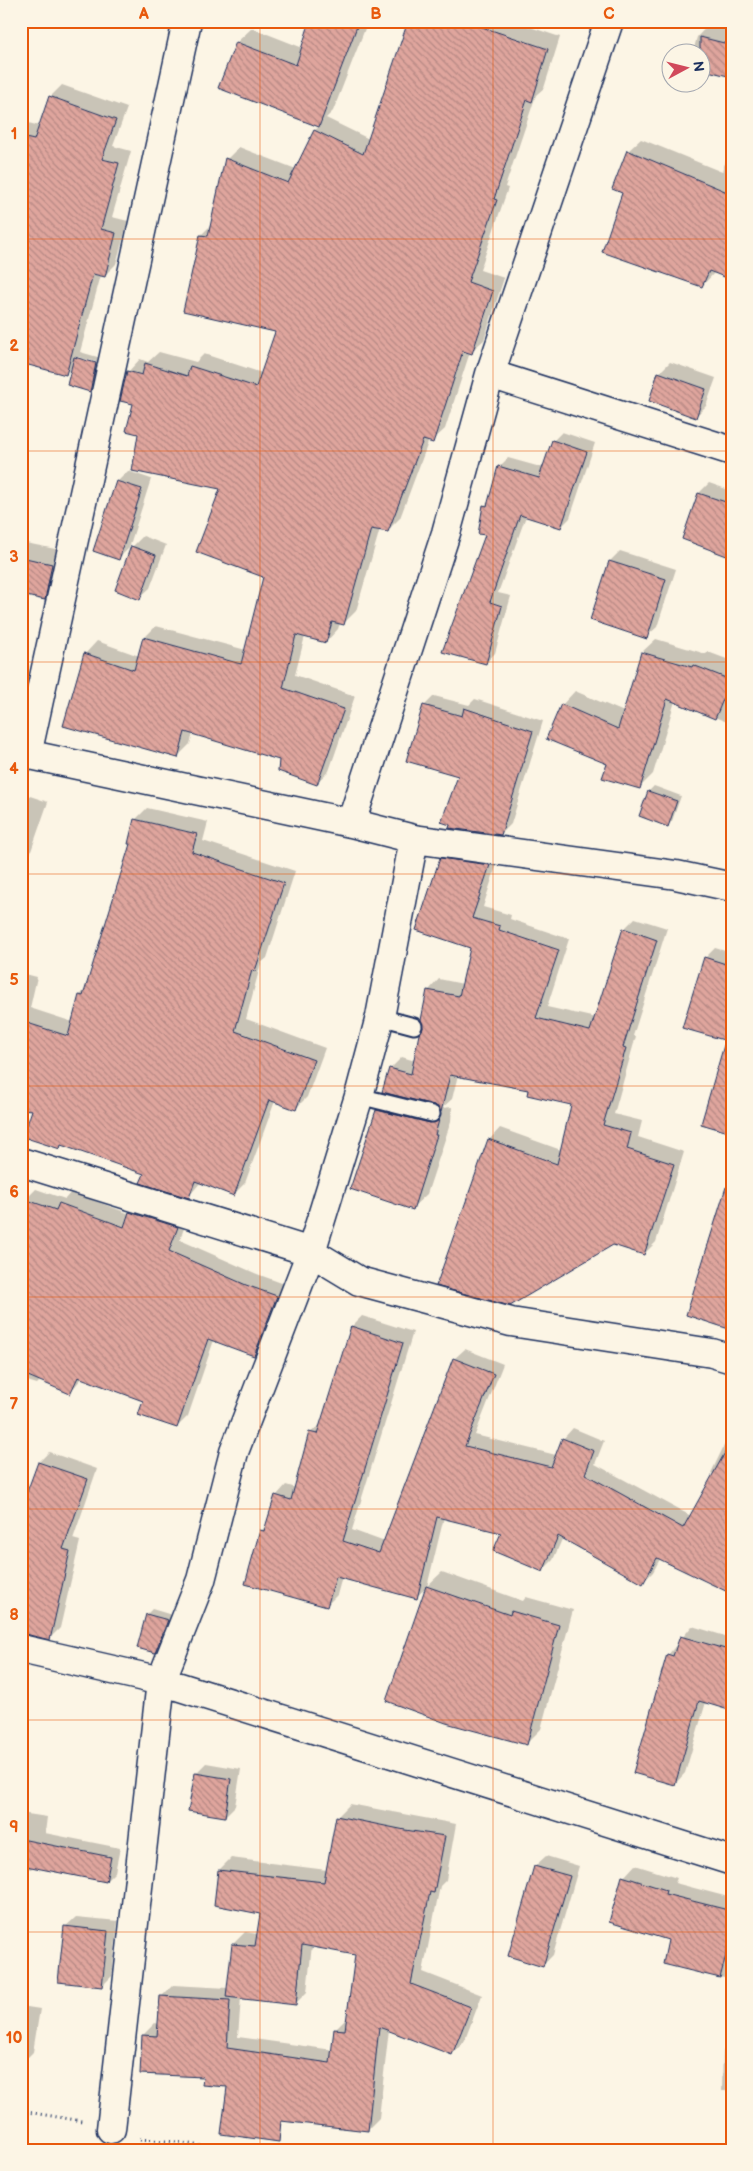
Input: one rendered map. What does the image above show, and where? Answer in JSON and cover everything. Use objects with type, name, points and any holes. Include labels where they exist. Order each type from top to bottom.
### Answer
[{"type":"street","points":[[187,21],[24,754],[351,823],[414,839],[676,875],[732,887]]},
{"type":"street","points":[[351,823],[446,533],[490,374],[610,21]]},
{"type":"street","points":[[490,374],[732,451]]},
{"type":"street","points":[[111,2128],[160,1681],[201,1580],[234,1452],[311,1252],[359,1096],[380,1017],[414,839]]},
{"type":"street","points":[[21,1162],[311,1252],[359,1281],[511,1322],[712,1353],[732,1360]]},
{"type":"street","points":[[21,1649],[160,1681],[732,1861]]},
{"type":"lane","points":[[380,1017],[414,1026]]},
{"type":"lane","points":[[359,1096],[432,1114]]},
{"type":"building","points":[[310,21],[359,21],[319,127],[218,88],[236,42],[296,65]]},
{"type":"building","points":[[408,21],[464,21],[548,49],[532,102],[527,100],[494,199],[497,200],[468,282],[493,291],[472,354],[463,351],[433,443],[423,440],[388,532],[371,529],[344,625],[332,622],[326,643],[296,635],[283,688],[344,709],[317,785],[278,771],[279,760],[185,732],[178,758],[63,726],[84,653],[134,670],[143,637],[241,664],[263,577],[196,552],[220,489],[132,471],[138,434],[126,431],[133,404],[120,401],[127,371],[142,375],[145,363],[187,376],[190,366],[256,387],[275,332],[183,311],[200,235],[208,236],[225,158],[288,183],[314,130],[363,154]]},
{"type":"building","points":[[700,37],[732,45],[732,77],[710,72],[710,42],[700,42]]},
{"type":"building","points":[[49,96],[116,120],[102,159],[119,163],[101,229],[116,233],[105,277],[93,274],[66,375],[21,363],[21,137],[34,140]]},
{"type":"building","points":[[627,150],[732,194],[732,280],[709,271],[702,287],[602,252],[622,193],[612,189]]},
{"type":"building","points":[[74,357],[96,363],[90,392],[67,385]]},
{"type":"building","points":[[658,372],[706,389],[696,418],[649,401]]},
{"type":"building","points":[[552,440],[587,452],[561,528],[520,515],[490,602],[502,606],[486,664],[442,652],[485,535],[478,534],[483,505],[487,506],[498,466],[539,478]]},
{"type":"building","points":[[116,481],[142,489],[119,560],[93,551]]},
{"type":"building","points":[[698,493],[732,504],[732,558],[682,539]]},
{"type":"building","points":[[131,546],[156,555],[140,600],[115,590]]},
{"type":"building","points":[[21,557],[52,564],[45,600],[21,595]]},
{"type":"building","points":[[609,561],[666,579],[647,639],[590,620]]},
{"type":"building","points":[[641,652],[692,667],[693,665],[731,680],[715,719],[667,699],[640,789],[602,778],[607,764],[546,739],[561,704],[618,729]]},
{"type":"building","points":[[423,705],[462,716],[464,708],[533,731],[501,835],[449,828],[450,825],[441,822],[458,776],[406,761]]},
{"type":"building","points":[[648,791],[677,801],[668,827],[639,816]]},
{"type":"building","points":[[134,819],[197,834],[192,852],[284,883],[255,971],[252,970],[235,1031],[314,1060],[296,1110],[269,1100],[234,1196],[195,1181],[189,1198],[140,1183],[144,1174],[61,1145],[60,1149],[23,1137],[32,1110],[21,1109],[21,1021],[68,1036],[79,995],[83,996],[130,844],[128,844]]},
{"type":"building","points":[[440,858],[490,865],[472,918],[500,926],[499,930],[559,950],[536,1018],[590,1031],[623,928],[657,940],[623,1047],[626,1048],[603,1125],[631,1133],[627,1149],[674,1164],[644,1255],[613,1245],[510,1306],[436,1286],[488,1139],[557,1164],[571,1105],[527,1095],[528,1090],[450,1075],[441,1112],[434,1105],[382,1092],[389,1068],[411,1074],[419,1034],[423,1028],[421,1020],[427,990],[459,996],[470,948],[416,930]]},
{"type":"building","points":[[704,957],[732,966],[732,1013],[724,1040],[682,1028]]},
{"type":"building","points":[[724,1045],[732,1046],[732,1133],[701,1124]]},
{"type":"building","points":[[376,1110],[430,1123],[439,1120],[435,1135],[437,1135],[413,1210],[350,1189]]},
{"type":"building","points":[[726,1187],[732,1188],[732,1330],[686,1315]]},
{"type":"building","points":[[21,1198],[56,1210],[59,1203],[124,1227],[129,1212],[178,1227],[169,1251],[246,1285],[277,1296],[254,1356],[208,1339],[177,1428],[138,1415],[143,1401],[78,1377],[70,1394],[21,1373]]},
{"type":"building","points":[[351,1326],[403,1343],[343,1541],[379,1553],[453,1358],[494,1374],[465,1446],[551,1467],[562,1438],[594,1451],[585,1474],[683,1528],[732,1440],[732,1594],[657,1558],[643,1584],[558,1536],[543,1572],[493,1551],[501,1533],[437,1517],[417,1599],[336,1577],[327,1607],[245,1584],[260,1530],[264,1531],[275,1495],[291,1500],[309,1432],[317,1434]]},
{"type":"building","points":[[38,1462],[88,1479],[63,1549],[70,1551],[50,1640],[21,1633],[21,1508]]},
{"type":"building","points":[[426,1586],[510,1615],[511,1611],[559,1625],[527,1745],[446,1723],[386,1701]]},
{"type":"building","points":[[146,1614],[168,1620],[155,1653],[137,1648]]},
{"type":"building","points":[[680,1636],[732,1651],[732,1711],[699,1701],[675,1785],[633,1773],[667,1654],[673,1656]]},
{"type":"building","points":[[195,1773],[231,1779],[225,1817],[188,1811]]},
{"type":"building","points":[[336,1816],[445,1836],[434,1893],[430,1892],[411,1984],[471,2007],[452,2055],[379,2027],[368,2131],[281,2121],[279,2142],[221,2134],[227,2087],[202,2085],[203,2077],[140,2074],[142,2035],[157,2036],[160,1996],[230,2000],[227,2048],[330,2063],[334,2029],[345,2030],[355,1955],[302,1945],[296,2005],[226,1997],[232,1944],[255,1946],[260,1914],[214,1905],[218,1870],[324,1882]]},
{"type":"building","points":[[21,1839],[111,1857],[106,1882],[21,1865]]},
{"type":"building","points":[[534,1866],[570,1876],[543,1967],[508,1956]]},
{"type":"building","points":[[622,1876],[666,1890],[665,1894],[732,1911],[732,1932],[720,1978],[663,1964],[668,1940],[609,1922]]},
{"type":"building","points":[[64,1926],[108,1931],[102,1987],[58,1982]]}]
